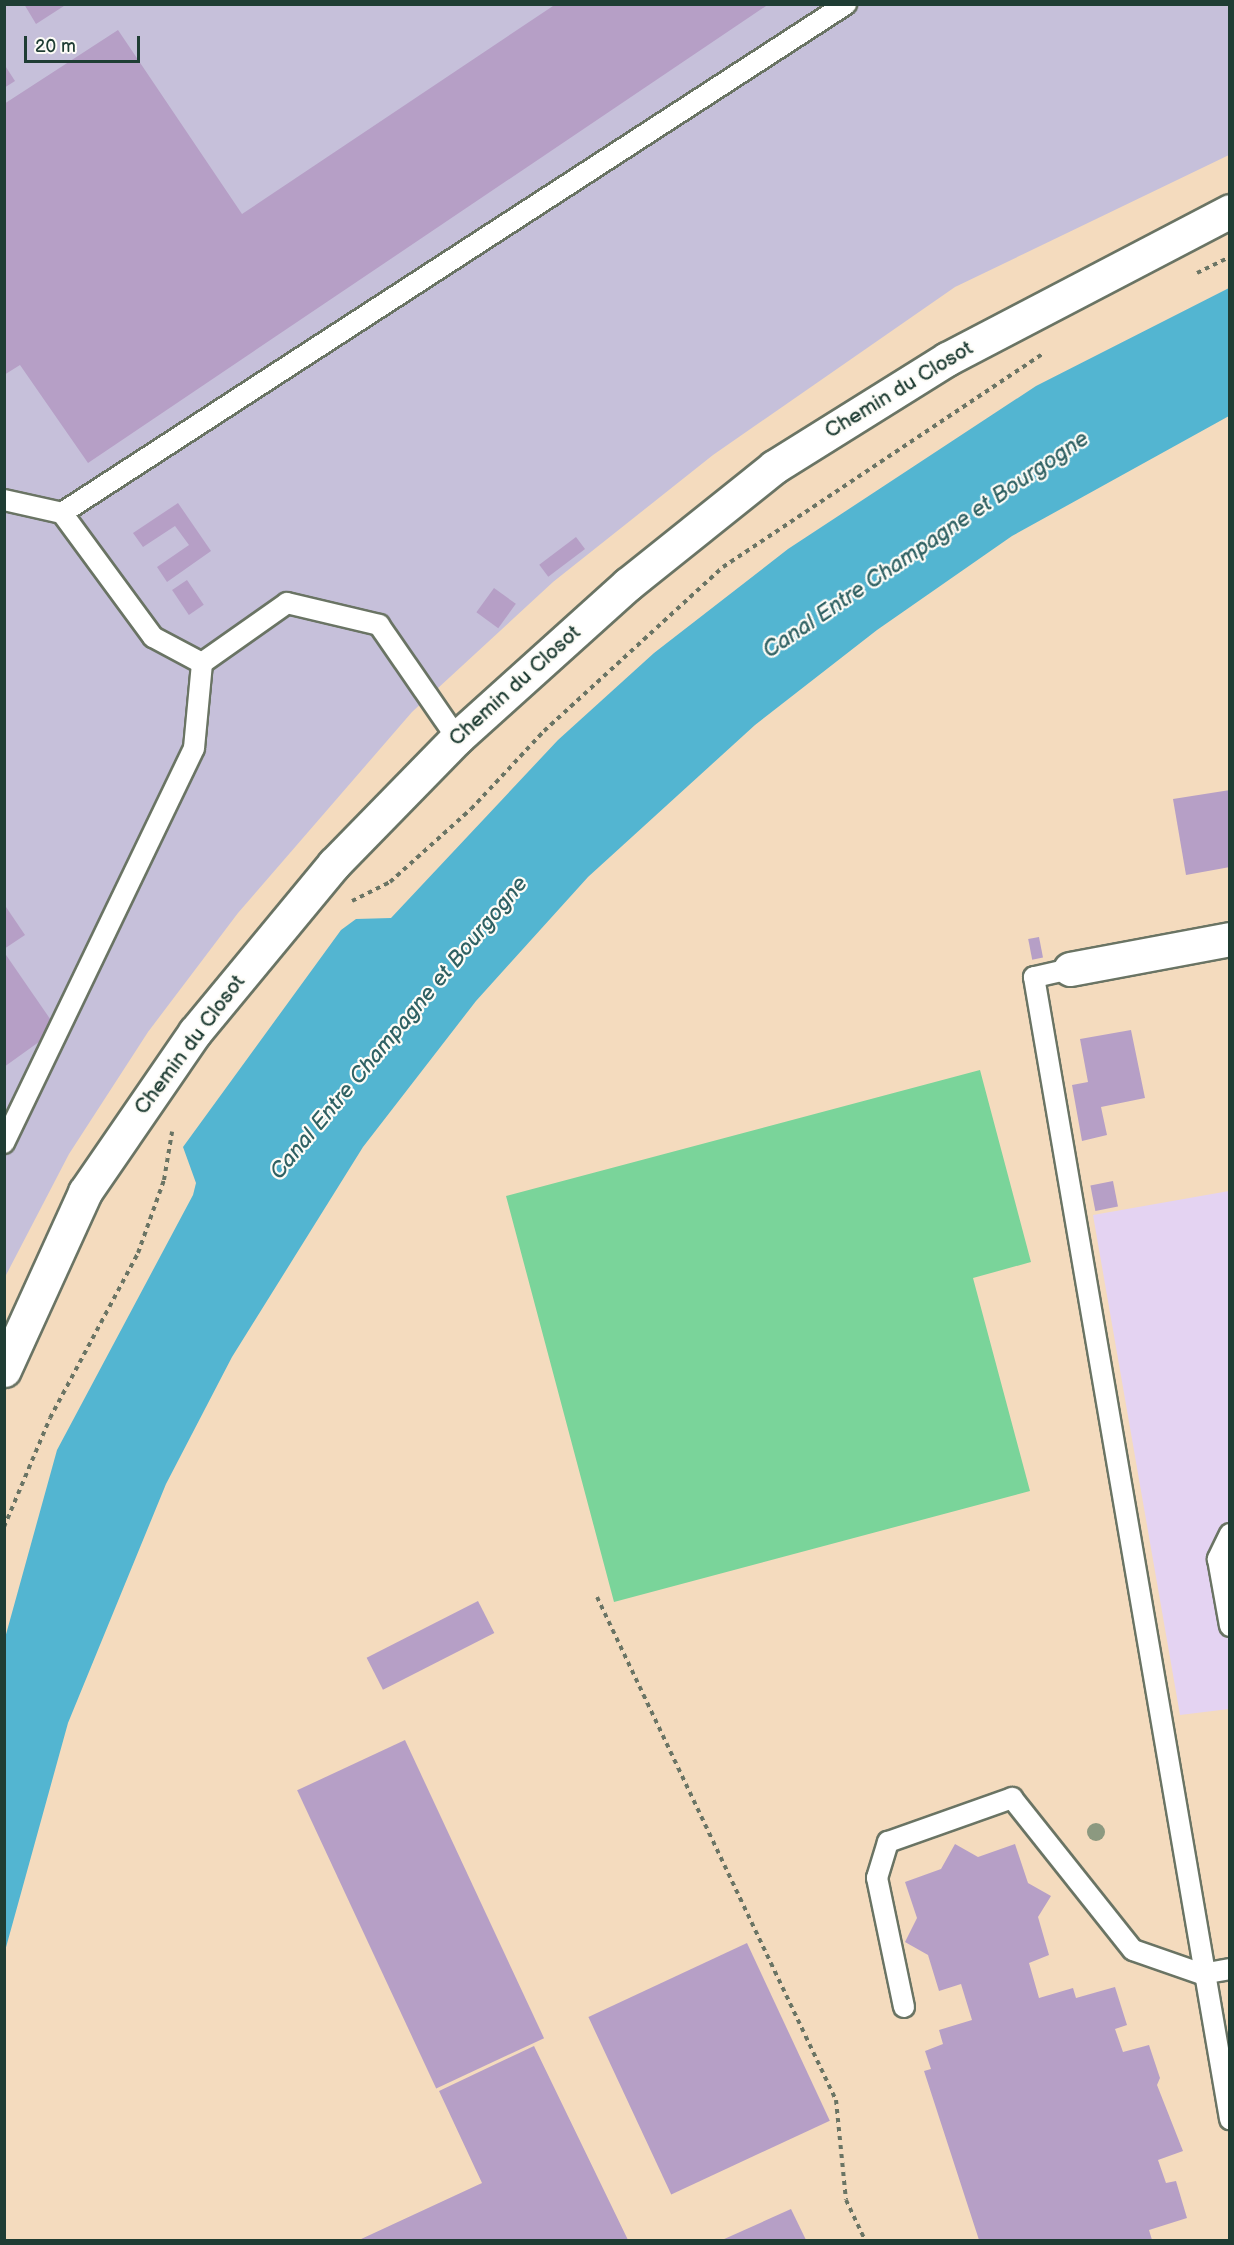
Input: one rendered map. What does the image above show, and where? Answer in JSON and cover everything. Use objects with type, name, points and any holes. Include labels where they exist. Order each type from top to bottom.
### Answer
[{"type":"street","name":"Chemin du Closot","points":[[4,1370],[85,1192],[195,1032],[334,864],[457,738],[628,584],[774,467],[947,359],[1230,211]]},
{"type":"street","points":[[1070,969],[1230,939]]},
{"type":"lane","points":[[62,513],[846,4]]},
{"type":"lane","points":[[4,500],[62,513],[153,637],[202,663]]},
{"type":"lane","points":[[4,1143],[194,748],[202,663],[287,603],[379,625],[457,738]]},
{"type":"lane","points":[[1070,969],[1034,977],[1202,1974],[1230,2119]]},
{"type":"lane","points":[[1230,1534],[1218,1559],[1230,1626]]},
{"type":"lane","points":[[904,2007],[877,1878],[888,1842],[1012,1798],[1133,1950],[1202,1974],[1230,1969]]},
{"type":"path","points":[[1188,278],[1230,257]]},
{"type":"path","points":[[349,903],[390,882],[471,809],[544,731],[723,567],[1053,347]]},
{"type":"path","points":[[4,1527],[50,1418],[138,1253],[179,1120]]},
{"type":"path","points":[[597,1597],[836,2100],[846,2200],[865,2241]]},
{"type":"shaded area","points":[[5,5],[1229,5],[1229,155],[955,287],[713,455],[553,582],[412,712],[238,913],[148,1032],[69,1154],[5,1277]]},
{"type":"shaded area","points":[[1229,1191],[1229,1709],[1180,1715],[1093,1215]]},
{"type":"green space","points":[[980,1070],[1031,1262],[973,1278],[1030,1491],[614,1602],[506,1196]]},
{"type":"water","name":"Canal Entre Champagne et Bourgogne","points":[[1229,288],[1229,416],[1012,536],[877,630],[755,725],[588,877],[476,1001],[363,1147],[232,1357],[166,1484],[68,1723],[5,1951],[5,1638],[57,1450],[193,1195],[196,1183],[183,1147],[341,930],[356,919],[391,918],[558,740],[654,653],[788,549],[1036,386]]},
{"type":"building","points":[[24,4],[67,4],[36,24]]},
{"type":"building","points":[[556,4],[769,4],[88,463],[20,365],[4,375],[4,104],[118,30],[242,214]]},
{"type":"building","points":[[4,64],[15,81],[4,88]]},
{"type":"building","points":[[178,503],[211,551],[167,582],[157,567],[189,545],[175,526],[143,547],[133,533]]},
{"type":"building","points":[[576,537],[585,549],[548,577],[539,565]]},
{"type":"building","points":[[187,580],[204,605],[189,615],[172,590]]},
{"type":"building","points":[[494,588],[516,604],[498,628],[476,612]]},
{"type":"building","points":[[1230,790],[1230,867],[1186,875],[1173,799]]},
{"type":"building","points":[[4,904],[25,935],[4,949]]},
{"type":"building","points":[[1039,937],[1043,958],[1032,960],[1028,939]]},
{"type":"building","points":[[4,952],[57,1029],[4,1067]]},
{"type":"building","points":[[1131,1030],[1145,1098],[1101,1107],[1107,1135],[1082,1141],[1072,1085],[1088,1082],[1080,1039]]},
{"type":"building","points":[[1113,1181],[1118,1207],[1095,1211],[1090,1185]]},
{"type":"building","points":[[478,1601],[494,1633],[383,1690],[367,1658]]},
{"type":"building","points":[[405,1740],[544,2038],[436,2088],[297,1790]]},
{"type":"building","points":[[955,1844],[978,1857],[1015,1844],[1028,1883],[1051,1896],[1038,1917],[1049,1955],[1029,1963],[1039,1998],[1073,1988],[1076,1998],[1115,1987],[1127,2025],[1115,2029],[1123,2052],[1149,2045],[1160,2078],[1157,2085],[1183,2151],[1158,2160],[1166,2183],[1176,2181],[1187,2218],[1149,2230],[1152,2240],[979,2240],[924,2071],[931,2069],[925,2051],[943,2044],[939,2030],[972,2020],[961,1984],[939,1991],[928,1955],[905,1942],[917,1918],[905,1882],[941,1869]]},
{"type":"building","points":[[747,1943],[830,2121],[671,2195],[588,2017]]},
{"type":"building","points":[[534,2046],[628,2240],[359,2240],[482,2183],[439,2091]]},
{"type":"building","points":[[791,2209],[806,2240],[722,2240]]}]
